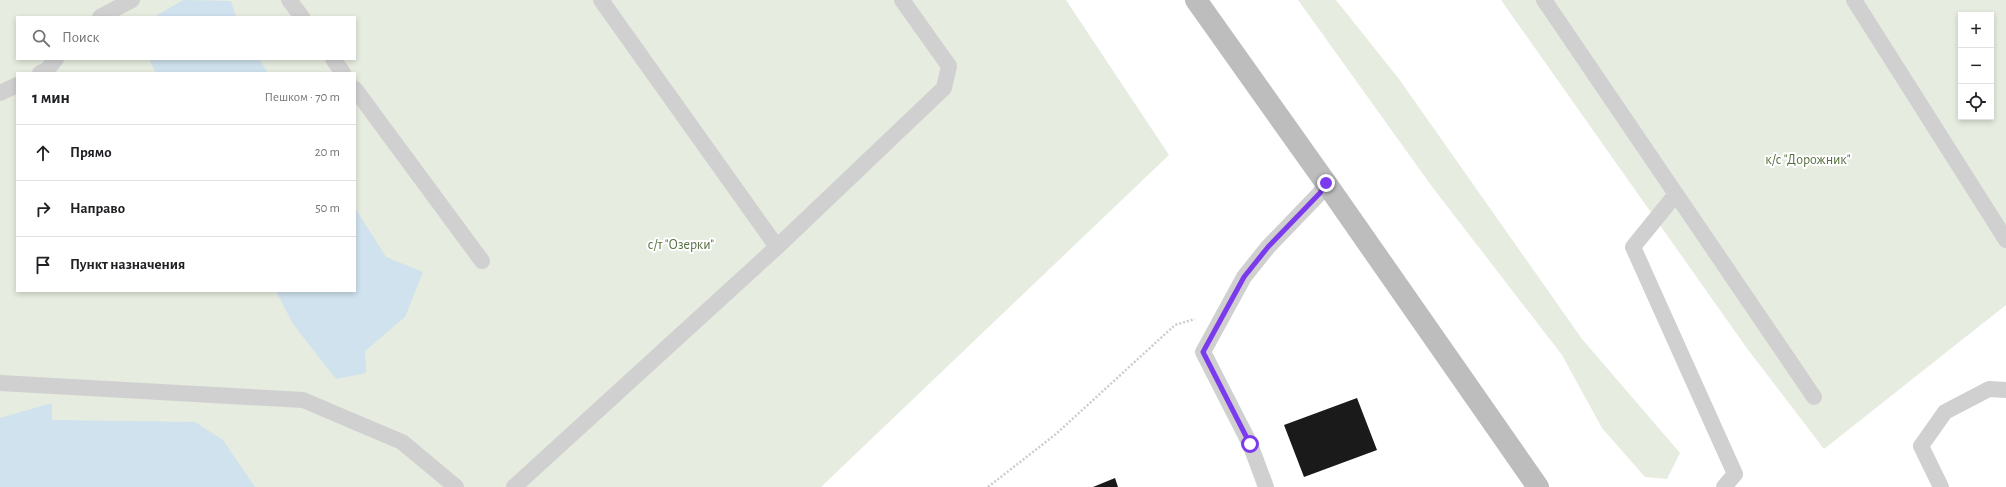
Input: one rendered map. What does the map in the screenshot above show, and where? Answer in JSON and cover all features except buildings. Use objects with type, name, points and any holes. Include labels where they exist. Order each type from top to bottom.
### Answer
[{"type":"main road","points":[[1196,0],[1326,183],[1538,487]]},
{"type":"lane","points":[[102,16],[132,0]]},
{"type":"lane","points":[[289,0],[301,16]]},
{"type":"lane","points":[[601,0],[777,247]]},
{"type":"lane","points":[[514,487],[777,247],[944,88],[949,66],[902,0]]},
{"type":"lane","points":[[1544,0],[1814,397]]},
{"type":"lane","points":[[1854,0],[2006,240]]},
{"type":"lane","points":[[42,72],[47,70],[55,60]]},
{"type":"lane","points":[[334,60],[342,72]]},
{"type":"lane","points":[[0,94],[16,86]]},
{"type":"lane","points":[[356,90],[482,261]]},
{"type":"lane","points":[[1266,487],[1250,444],[1203,352],[1244,277],[1268,247],[1320,193],[1326,183]]},
{"type":"lane","points":[[1676,194],[1633,247],[1734,474],[1724,487]]},
{"type":"lane","points":[[0,383],[303,400],[402,442],[456,487]]},
{"type":"lane","points":[[1941,487],[1921,446],[1945,412],[1989,389],[2006,390]]},
{"type":"path","points":[[988,487],[1056,434],[1175,325],[1226,309]]},
{"type":"green space","name":"с/т \"Озерки\"","points":[[0,0],[1066,0],[1169,155],[821,487],[0,487]]},
{"type":"green space","points":[[1298,0],[1336,0],[1399,79],[1582,339],[1680,453],[1667,479],[1645,477],[1602,428],[1562,355],[1433,188]]},
{"type":"green space","name":"к/с \"Дорожник\"","points":[[1501,0],[2006,0],[2006,305],[1824,449],[1746,347]]},
{"type":"water","points":[[183,0],[231,1],[236,16],[156,16]]},
{"type":"water","points":[[150,60],[260,60],[267,72],[156,72]]},
{"type":"water","points":[[356,210],[386,257],[423,272],[405,317],[365,351],[366,373],[336,379],[293,324],[277,292],[356,292]]},
{"type":"water","points":[[52,403],[52,420],[195,422],[223,440],[255,487],[0,487],[0,418]]},
{"type":"route","points":[[1250,444],[1203,352],[1244,277],[1268,247],[1320,193],[1326,183]]}]
